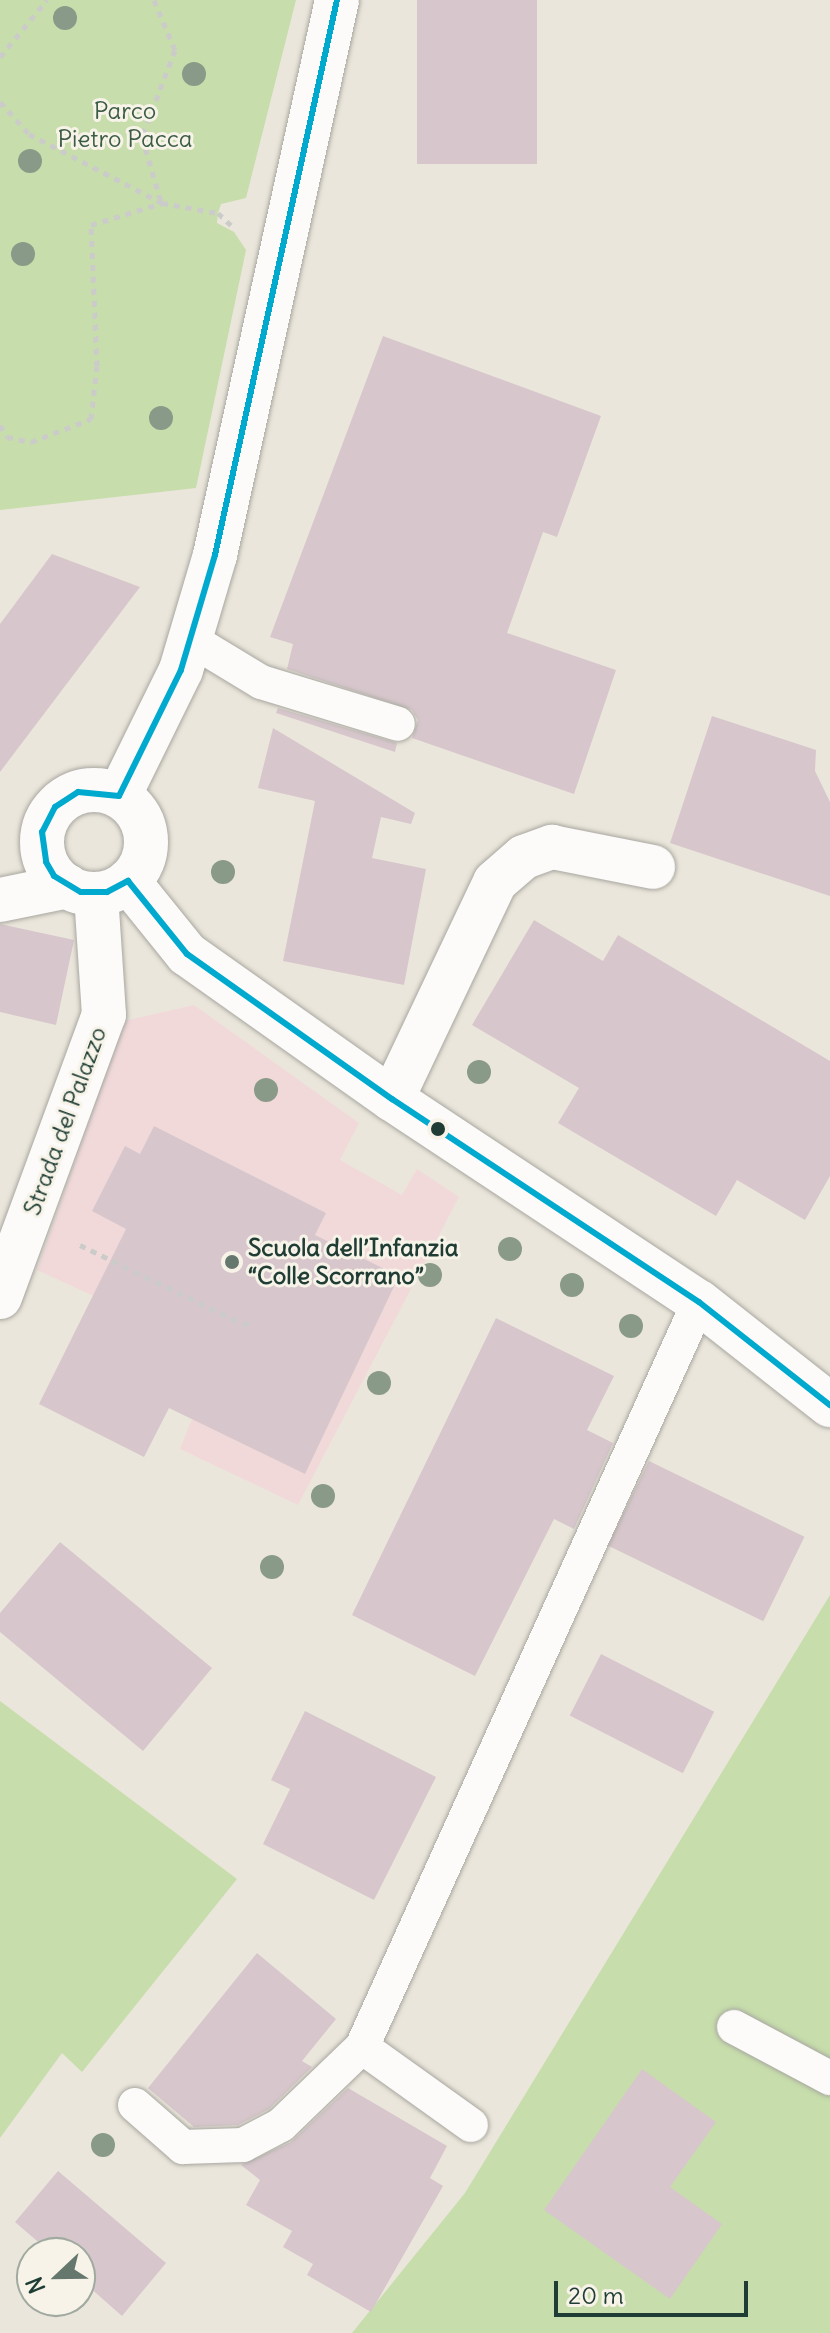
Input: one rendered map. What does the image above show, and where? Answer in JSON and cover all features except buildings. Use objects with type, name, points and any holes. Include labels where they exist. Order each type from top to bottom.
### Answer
[{"type":"street","points":[[119,796],[167,703],[215,555],[337,0]]},
{"type":"street","points":[[0,900],[97,887],[143,858],[144,829],[119,796],[92,789],[65,798],[47,819],[42,846],[54,876],[97,887],[392,1099],[699,1302],[830,1405]]},
{"type":"street","points":[[0,880],[42,846]]},
{"type":"street","points":[[392,1099],[495,882],[524,857],[552,847],[653,867]]},
{"type":"street","name":"Strada del Palazzo","points":[[0,1297],[104,1015],[97,887]]},
{"type":"lane","points":[[190,639],[261,682],[398,724]]},
{"type":"lane","points":[[135,2105],[183,2147],[243,2145],[281,2125],[362,2047],[699,1302]]},
{"type":"lane","points":[[734,2027],[830,2078]]},
{"type":"lane","points":[[362,2047],[471,2125]]},
{"type":"path","points":[[0,57],[47,0]]},
{"type":"path","points":[[154,0],[175,50],[142,137],[162,203]]},
{"type":"path","points":[[0,102],[29,134],[162,203],[218,213],[277,269]]},
{"type":"path","points":[[0,425],[7,437],[31,442],[91,419],[97,366],[91,225],[162,203]]},
{"type":"path","points":[[94,1252],[243,1324],[251,1323]]},
{"type":"shaded area","name":"Scuola dell’Infanzia “Colle Scorrano”","points":[[194,1005],[359,1123],[340,1160],[402,1195],[417,1169],[459,1197],[298,1505],[180,1449],[218,1353],[37,1270],[124,1021]]},
{"type":"green space","name":"Parco Pietro Pacca","points":[[0,0],[296,0],[246,198],[221,204],[218,213],[217,223],[234,232],[246,250],[196,488],[0,510]]},
{"type":"green space","points":[[830,1595],[830,2333],[352,2333],[465,2193]]},
{"type":"green space","points":[[0,1701],[237,1879],[82,2072],[62,2053],[0,2138]]},
{"type":"transit line","points":[[337,0],[215,555],[181,670],[119,796],[78,792],[55,807],[42,832],[46,862],[54,876],[81,892],[107,892],[128,881],[187,954],[392,1099],[699,1302],[830,1405]]},
{"type":"place","name":"Scuola dell’Infanzia “Colle Scorrano”","points":[[232,1262]]}]
